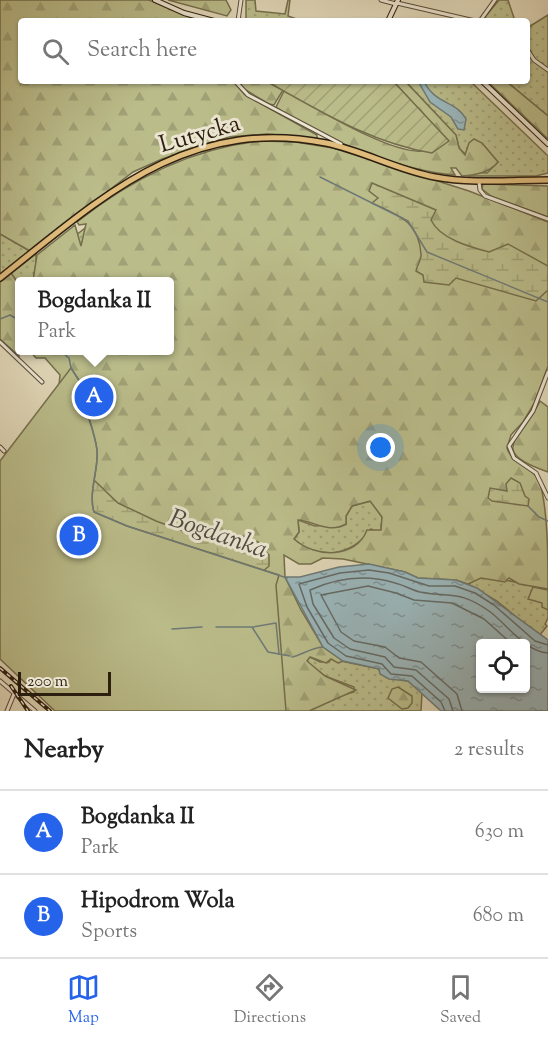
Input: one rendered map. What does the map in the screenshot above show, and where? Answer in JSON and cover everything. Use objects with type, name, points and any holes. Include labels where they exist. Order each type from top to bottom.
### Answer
[{"type":"main road","name":"Lutycka","points":[[0,278],[112,190],[163,162],[242,139],[276,137],[318,142],[357,151],[432,176],[478,180],[548,180]]},
{"type":"street","points":[[155,0],[183,13],[202,18]]},
{"type":"street","points":[[238,18],[241,0]]},
{"type":"street","points":[[381,0],[463,18]]},
{"type":"street","points":[[482,18],[495,0]]},
{"type":"street","points":[[389,18],[397,2]]},
{"type":"street","points":[[530,54],[534,60],[548,70]]},
{"type":"street","points":[[238,84],[248,95],[318,133],[357,151]]},
{"type":"street","points":[[485,84],[548,144]]},
{"type":"street","points":[[318,133],[318,142]]},
{"type":"street","points":[[478,180],[480,190],[485,196],[548,219]]},
{"type":"street","points":[[0,342],[42,382]]},
{"type":"street","points":[[548,372],[533,411],[514,434],[509,446],[514,458],[536,473],[548,498]]},
{"type":"street","points":[[0,447],[4,451]]},
{"type":"street","points":[[0,681],[35,711]]},
{"type":"street","points":[[6,711],[14,694]]},
{"type":"green space","points":[[0,0],[149,0],[192,18],[18,18],[18,84],[236,84],[245,95],[317,135],[317,139],[267,134],[229,137],[162,159],[133,172],[30,251],[0,234]]},
{"type":"green space","points":[[168,0],[226,0],[231,10],[227,16]]},
{"type":"green space","points":[[246,0],[255,0],[256,11],[285,14],[288,0],[290,0],[288,16],[294,18],[246,18]]},
{"type":"green space","points":[[499,0],[508,0],[514,18],[486,18]]},
{"type":"green space","points":[[548,15],[548,116],[510,84],[530,84],[530,26]]},
{"type":"green space","points":[[240,84],[272,84],[283,90],[274,105],[244,89]]},
{"type":"green space","points":[[271,84],[396,84],[449,141],[432,153],[410,148],[367,134]]},
{"type":"green space","points":[[396,84],[408,84],[456,135],[459,148],[465,155],[469,143],[474,139],[482,143],[498,162],[486,171],[462,176],[456,168],[451,168],[455,175],[411,167],[337,141],[276,107],[284,91],[352,128],[391,145],[422,151],[448,141]]},
{"type":"green space","points":[[408,84],[473,84],[548,156],[548,173],[536,176],[469,176],[474,172],[487,173],[498,162],[482,143],[467,148],[466,155],[459,148],[456,135]]},
{"type":"green space","points":[[490,84],[510,84],[548,116],[548,139]]},
{"type":"green space","points":[[261,141],[295,142],[333,148],[469,191],[548,222],[548,366],[535,402],[523,422],[511,435],[507,448],[513,458],[539,480],[546,518],[548,589],[519,584],[509,578],[505,582],[481,578],[468,584],[456,580],[418,578],[405,572],[343,559],[323,558],[311,564],[299,564],[284,555],[285,577],[301,610],[323,647],[343,661],[338,663],[331,659],[326,663],[310,657],[307,661],[325,676],[356,690],[309,711],[274,711],[114,567],[59,385],[60,375],[45,358],[36,358],[33,355],[174,355],[174,277],[34,277],[37,255],[75,225],[81,246],[86,224],[79,225],[77,222],[97,207],[163,168],[211,151]],"holes":[[[370,501],[382,517],[381,530],[367,530],[362,539],[345,551],[313,550],[294,539],[299,532],[298,520],[328,527],[340,527],[346,524],[346,516],[352,506]]]},
{"type":"green space","points":[[372,183],[436,210],[431,220],[435,227],[456,241],[489,252],[508,244],[548,266],[548,290],[536,301],[456,278],[449,285],[424,282],[423,275],[416,271],[421,256],[416,234],[406,221],[372,203],[378,198],[369,191]]},
{"type":"green space","points":[[483,184],[548,186],[548,217],[491,196],[482,189]]},
{"type":"green space","points":[[99,217],[75,267],[36,263],[34,277],[15,277],[15,279],[11,273],[36,254],[36,261],[52,254]]},
{"type":"green space","points":[[0,234],[30,251],[0,276]]},
{"type":"green space","points":[[11,273],[15,279],[15,352],[0,339],[0,281]]},
{"type":"green space","points":[[71,368],[82,385],[97,450],[92,497],[94,512],[127,526],[279,575],[276,585],[286,711],[55,711],[0,659],[0,461]]},
{"type":"green space","points":[[540,401],[548,407],[548,472],[529,465],[518,458],[513,451],[518,435]]},
{"type":"green space","points":[[511,478],[520,483],[525,496],[529,499],[528,506],[492,501],[488,498],[490,488],[507,491],[506,484]]},
{"type":"green space","points":[[95,481],[118,503],[156,521],[186,532],[230,533],[258,542],[269,555],[269,566],[262,572],[90,515],[91,482]]},
{"type":"green space","points":[[371,501],[382,517],[381,530],[377,532],[371,529],[364,538],[345,550],[325,553],[314,551],[294,539],[299,532],[298,520],[315,526],[346,524],[346,516],[352,506]]},
{"type":"green space","points":[[483,576],[548,588],[548,618],[545,624],[547,626],[539,636],[497,601],[468,584]]},
{"type":"green space","points":[[533,587],[548,590],[548,610],[542,607],[542,603],[528,599]]},
{"type":"green space","points":[[310,657],[320,662],[329,662],[331,659],[375,668],[379,669],[380,673],[408,681],[422,693],[421,711],[309,711],[336,697],[354,692],[354,687],[325,676],[308,663],[307,658]]},
{"type":"green space","points":[[398,687],[412,696],[412,703],[408,708],[402,709],[388,698],[392,689]]},
{"type":"water","points":[[420,84],[426,84],[439,98],[462,113],[466,119],[464,130],[458,129],[451,117],[430,102]]},
{"type":"water","points":[[369,564],[405,572],[418,578],[456,580],[477,588],[548,640],[548,711],[441,711],[408,681],[389,679],[380,674],[379,669],[343,661],[323,647],[285,577],[300,577],[339,567]]},
{"type":"waterway","points":[[320,177],[408,221],[427,252],[548,302]]},
{"type":"waterway","name":"Bogdanka","points":[[0,319],[10,315],[15,318]]},
{"type":"waterway","name":"Bogdanka","points":[[65,355],[69,358],[71,368],[82,385],[83,399],[96,442],[97,457],[92,497],[94,512],[127,526],[287,578]]},
{"type":"waterway","points":[[528,506],[539,517],[548,521]]},
{"type":"waterway","points":[[253,627],[276,623],[279,654],[290,656]]},
{"type":"waterway","points":[[172,629],[202,627]]},
{"type":"waterway","points":[[216,627],[252,627],[268,652],[279,654]]},
{"type":"waterway","points":[[292,657],[323,647]]},
{"type":"railway","points":[[0,668],[50,711]]},
{"type":"railway","points":[[11,686],[28,711]]},
{"type":"place","name":"Bogdanka II","points":[[94,397]]},
{"type":"place","name":"Hipodrom Wola","points":[[79,536]]}]
